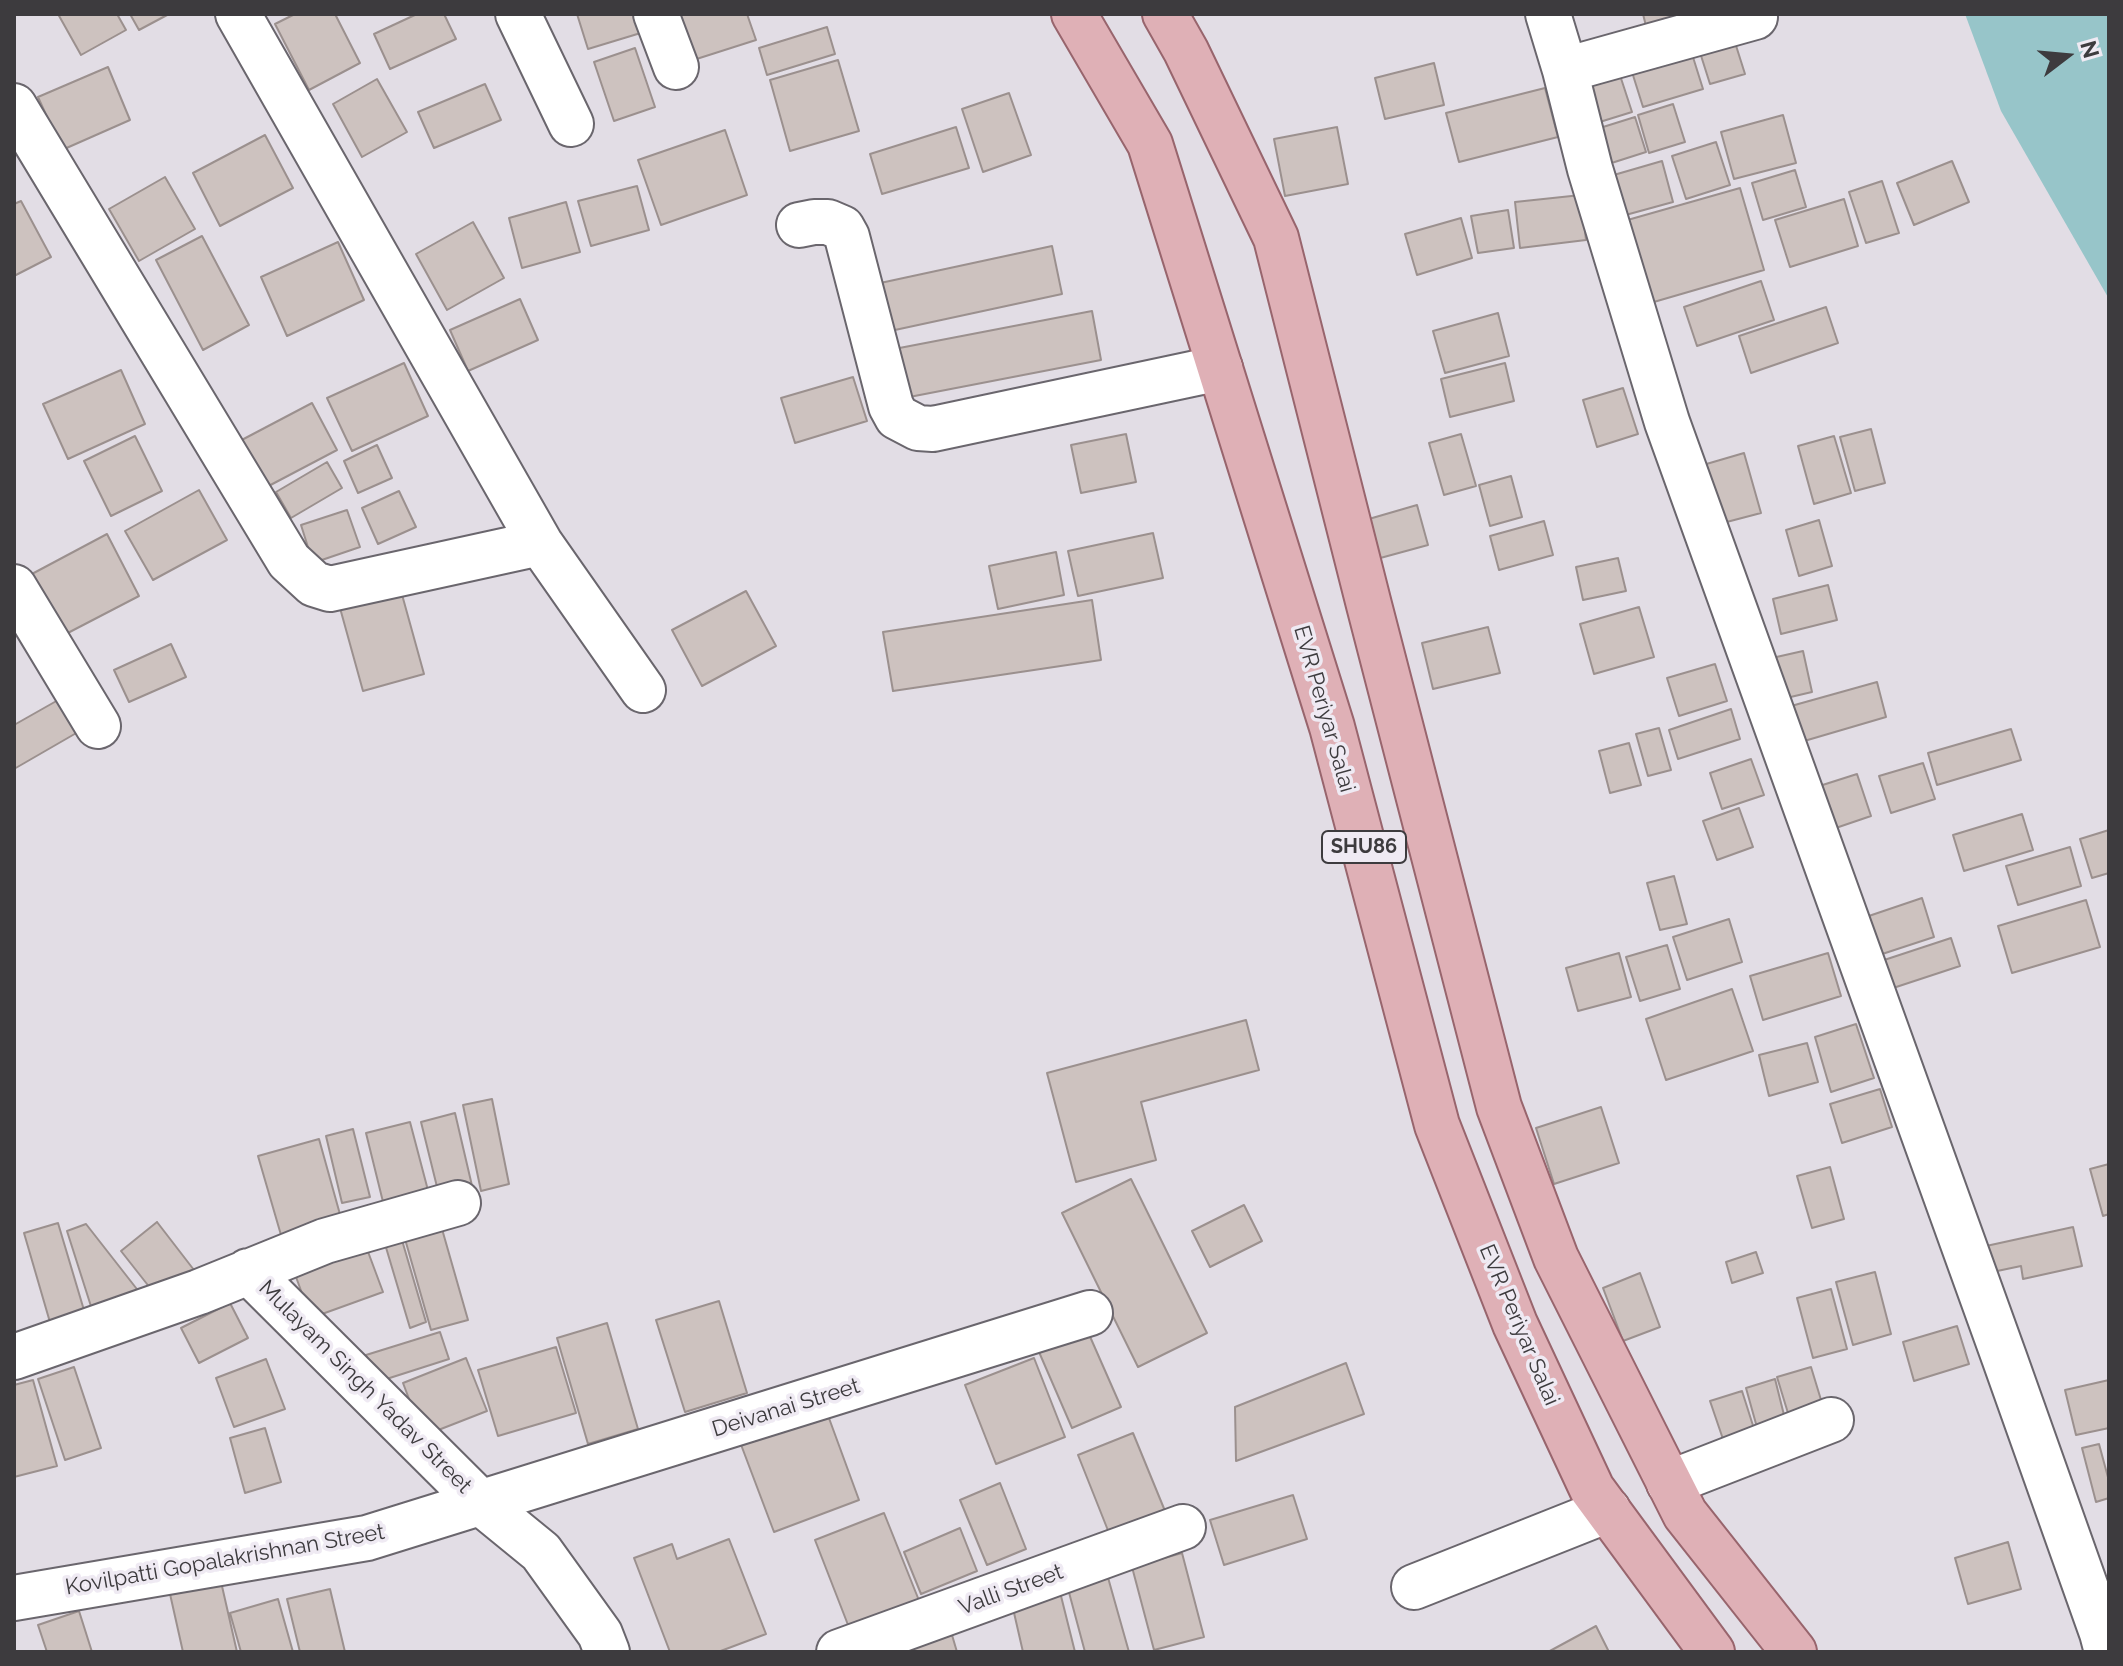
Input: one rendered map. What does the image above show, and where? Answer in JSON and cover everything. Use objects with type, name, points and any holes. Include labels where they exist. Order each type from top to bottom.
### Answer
[{"type":"main road","name":"EVR Periyar Salai","points":[[1074,14],[1150,144],[1332,727],[1437,1125],[1515,1324],[1592,1489],[1712,1652]]},
{"type":"main road","name":"SHU86","points":[[1165,14],[1276,238],[1499,1107],[1556,1258],[1685,1514],[1794,1652]]},
{"type":"main road","points":[[1393,958],[1456,938]]},
{"type":"street","points":[[238,14],[540,543],[643,690]]},
{"type":"street","points":[[518,14],[571,124]]},
{"type":"street","points":[[656,14],[676,67]]},
{"type":"street","points":[[1548,14],[1590,169],[1667,422],[2107,1652]]},
{"type":"street","points":[[1565,70],[1755,17]]},
{"type":"street","points":[[14,106],[289,561],[314,584],[330,589],[540,543]]},
{"type":"street","points":[[799,225],[828,222],[842,228],[847,237],[891,406],[897,417],[918,428],[933,429],[1220,368]]},
{"type":"street","points":[[14,587],[98,726]]},
{"type":"street","points":[[14,1357],[199,1292],[325,1241],[458,1203]]},
{"type":"street","name":"Mulayam Singh Yadav Street","points":[[248,1271],[481,1503],[541,1552],[600,1634],[607,1652]]},
{"type":"street","name":"Deivanai Street","points":[[481,1503],[1090,1313]]},
{"type":"street","points":[[1669,1483],[1831,1420]]},
{"type":"street","name":"Kovilpatti Gopalakrishnan Street","points":[[14,1598],[367,1538],[481,1503]]},
{"type":"street","points":[[1414,1587],[1608,1510]]},
{"type":"street","name":"Valli Street","points":[[839,1652],[1183,1527]]},
{"type":"water","points":[[1965,14],[2109,14],[2109,299],[2001,111]]},
{"type":"building","points":[[58,14],[117,14],[126,30],[81,55]]},
{"type":"building","points":[[130,14],[169,14],[139,30]]},
{"type":"building","points":[[295,14],[335,14],[360,63],[309,90],[275,24]]},
{"type":"building","points":[[417,14],[444,14],[456,39],[390,69],[374,34]]},
{"type":"building","points":[[577,14],[639,14],[644,32],[588,49]]},
{"type":"building","points":[[670,14],[747,14],[756,40],[684,63]]},
{"type":"building","points":[[1643,14],[1678,14],[1680,21],[1647,30]]},
{"type":"building","points":[[827,27],[835,54],[767,75],[759,48]]},
{"type":"building","points":[[1732,33],[1745,74],[1710,84],[1697,43]]},
{"type":"building","points":[[635,48],[655,107],[614,121],[594,62]]},
{"type":"building","points":[[1692,54],[1703,89],[1643,107],[1632,72]]},
{"type":"building","points":[[838,60],[859,131],[790,151],[770,80]]},
{"type":"building","points":[[1434,63],[1444,105],[1385,119],[1375,78]]},
{"type":"building","points":[[1616,63],[1632,112],[1590,125],[1575,76]]},
{"type":"building","points":[[108,67],[130,120],[62,150],[38,97]]},
{"type":"building","points":[[377,79],[407,132],[362,157],[333,104]]},
{"type":"building","points":[[485,84],[501,120],[434,148],[418,112]]},
{"type":"building","points":[[1545,88],[1558,137],[1459,162],[1446,113]]},
{"type":"building","points":[[1009,93],[1031,155],[983,172],[962,109]]},
{"type":"building","points":[[1673,104],[1685,142],[1649,153],[1638,115]]},
{"type":"building","points":[[1783,115],[1796,163],[1734,179],[1721,132]]},
{"type":"building","points":[[1635,117],[1646,152],[1599,167],[1587,132]]},
{"type":"building","points":[[956,127],[969,168],[882,194],[870,154]]},
{"type":"building","points":[[1337,127],[1348,184],[1285,196],[1274,139]]},
{"type":"building","points":[[725,130],[747,195],[661,225],[638,160]]},
{"type":"building","points":[[265,135],[293,188],[220,226],[193,173]]},
{"type":"building","points":[[1716,142],[1730,185],[1686,199],[1672,156]]},
{"type":"building","points":[[1662,161],[1673,202],[1611,219],[1600,179]]},
{"type":"building","points":[[1952,161],[1969,202],[1914,225],[1897,183]]},
{"type":"building","points":[[1795,170],[1806,207],[1763,220],[1752,183]]},
{"type":"building","points":[[165,177],[195,229],[139,261],[109,209]]},
{"type":"building","points":[[1882,181],[1899,233],[1866,243],[1849,192]]},
{"type":"building","points":[[637,186],[649,230],[591,246],[578,201]]},
{"type":"building","points":[[1740,188],[1764,270],[1640,306],[1617,223]]},
{"type":"building","points":[[1581,195],[1586,240],[1520,248],[1515,202]]},
{"type":"building","points":[[1844,199],[1858,246],[1790,267],[1775,220]]},
{"type":"building","points":[[21,201],[51,257],[14,276],[14,204]]},
{"type":"building","points":[[566,202],[580,252],[522,268],[509,218]]},
{"type":"building","points":[[1508,210],[1514,248],[1478,253],[1471,216]]},
{"type":"building","points":[[1461,218],[1472,258],[1417,275],[1405,234]]},
{"type":"building","points":[[473,222],[504,278],[447,310],[416,254]]},
{"type":"building","points":[[202,236],[249,325],[203,350],[156,260]]},
{"type":"building","points":[[338,242],[364,300],[287,336],[261,277]]},
{"type":"building","points":[[1052,246],[1062,294],[881,333],[871,285]]},
{"type":"building","points":[[1761,281],[1774,320],[1697,346],[1684,307]]},
{"type":"building","points":[[520,299],[538,340],[468,371],[450,330]]},
{"type":"building","points":[[1826,307],[1838,343],[1751,373],[1739,336]]},
{"type":"building","points":[[1092,311],[1101,360],[899,399],[889,350]]},
{"type":"building","points":[[1498,313],[1509,356],[1445,373],[1433,331]]},
{"type":"building","points":[[404,363],[428,416],[352,451],[327,398]]},
{"type":"building","points":[[1505,363],[1514,401],[1450,417],[1441,379]]},
{"type":"building","points":[[121,370],[145,424],[68,459],[43,404]]},
{"type":"building","points":[[853,377],[867,421],[795,443],[781,398]]},
{"type":"building","points":[[1623,388],[1638,434],[1597,447],[1583,400]]},
{"type":"building","points":[[312,403],[337,450],[261,490],[236,443]]},
{"type":"building","points":[[1871,429],[1885,483],[1855,491],[1840,437]]},
{"type":"building","points":[[1126,434],[1136,482],[1081,493],[1071,445]]},
{"type":"building","points":[[1461,434],[1476,486],[1444,495],[1429,443]]},
{"type":"building","points":[[135,436],[162,491],[111,516],[84,461]]},
{"type":"building","points":[[1834,436],[1851,493],[1814,504],[1798,446]]},
{"type":"building","points":[[377,445],[392,478],[358,493],[344,461]]},
{"type":"building","points":[[1744,453],[1761,513],[1719,524],[1703,465]]},
{"type":"building","points":[[327,462],[342,488],[291,518],[276,492]]},
{"type":"building","points":[[1511,476],[1522,517],[1490,526],[1479,485]]},
{"type":"building","points":[[199,490],[227,540],[153,580],[125,531]]},
{"type":"building","points":[[399,491],[416,527],[378,544],[362,508]]},
{"type":"building","points":[[1417,505],[1428,545],[1373,560],[1362,521]]},
{"type":"building","points":[[347,510],[360,547],[313,563],[301,525]]},
{"type":"building","points":[[1819,520],[1832,566],[1799,576],[1786,530]]},
{"type":"building","points":[[1544,521],[1553,555],[1499,570],[1490,536]]},
{"type":"building","points":[[1153,533],[1163,578],[1078,596],[1068,551]]},
{"type":"building","points":[[107,534],[139,596],[62,636],[30,575]]},
{"type":"building","points":[[1056,552],[1064,595],[998,609],[989,566]]},
{"type":"building","points":[[1618,558],[1626,591],[1583,600],[1576,567]]},
{"type":"building","points":[[1828,585],[1837,620],[1781,634],[1773,599]]},
{"type":"building","points":[[401,591],[424,674],[363,691],[340,608]]},
{"type":"building","points":[[746,591],[776,646],[702,686],[672,630]]},
{"type":"building","points":[[1092,600],[1101,660],[893,691],[883,632]]},
{"type":"building","points":[[1639,607],[1654,657],[1594,674],[1580,624]]},
{"type":"building","points":[[1488,627],[1500,673],[1433,689],[1422,643]]},
{"type":"building","points":[[171,644],[186,677],[129,702],[114,670]]},
{"type":"building","points":[[1803,651],[1812,692],[1782,699],[1772,658]]},
{"type":"building","points":[[1715,664],[1727,701],[1679,716],[1667,678]]},
{"type":"building","points":[[1877,682],[1886,717],[1794,744],[1784,708]]},
{"type":"building","points":[[67,695],[85,728],[14,769],[14,725]]},
{"type":"building","points":[[1731,709],[1740,739],[1678,759],[1669,730]]},
{"type":"building","points":[[1659,728],[1671,770],[1648,776],[1636,734]]},
{"type":"building","points":[[2011,729],[2021,760],[1937,785],[1928,753]]},
{"type":"building","points":[[1629,743],[1641,785],[1610,793],[1599,751]]},
{"type":"building","points":[[1751,759],[1764,795],[1722,809],[1710,773]]},
{"type":"building","points":[[1923,763],[1935,799],[1891,813],[1879,776]]},
{"type":"building","points":[[1857,774],[1871,816],[1824,832],[1810,789]]},
{"type":"building","points":[[1739,808],[1753,847],[1717,860],[1703,821]]},
{"type":"building","points":[[2022,814],[2033,850],[1964,871],[1953,835]]},
{"type":"building","points":[[2109,830],[2109,873],[2092,878],[2080,839]]},
{"type":"building","points":[[2070,847],[2081,886],[2018,905],[2006,866]]},
{"type":"building","points":[[1674,876],[1687,924],[1660,930],[1647,883]]},
{"type":"building","points":[[1922,898],[1934,937],[1867,959],[1854,921]]},
{"type":"building","points":[[2086,900],[2100,947],[2012,973],[1998,926]]},
{"type":"building","points":[[1729,919],[1742,962],[1687,980],[1673,937]]},
{"type":"building","points":[[1951,938],[1960,966],[1881,992],[1872,964]]},
{"type":"building","points":[[1667,945],[1680,989],[1640,1001],[1626,957]]},
{"type":"building","points":[[1619,953],[1631,997],[1578,1011],[1566,968]]},
{"type":"building","points":[[1828,953],[1841,996],[1763,1020],[1750,976]]},
{"type":"building","points":[[1732,989],[1753,1051],[1666,1080],[1646,1019]]},
{"type":"building","points":[[1246,1020],[1259,1070],[1141,1102],[1156,1160],[1076,1182],[1047,1073]]},
{"type":"building","points":[[1856,1024],[1874,1078],[1831,1092],[1815,1037]]},
{"type":"building","points":[[1807,1043],[1818,1082],[1769,1096],[1759,1055]]},
{"type":"building","points":[[1880,1089],[1892,1127],[1842,1143],[1830,1104]]},
{"type":"building","points":[[492,1099],[509,1184],[481,1191],[463,1105]]},
{"type":"building","points":[[1601,1107],[1619,1163],[1554,1184],[1536,1128]]},
{"type":"building","points":[[455,1113],[473,1190],[440,1199],[421,1122]]},
{"type":"building","points":[[410,1122],[430,1198],[385,1210],[366,1133]]},
{"type":"building","points":[[353,1129],[370,1197],[342,1203],[326,1136]]},
{"type":"building","points":[[319,1139],[341,1218],[281,1235],[258,1156]]},
{"type":"building","points":[[2109,1164],[2109,1214],[2103,1216],[2090,1169]]},
{"type":"building","points":[[1830,1167],[1844,1219],[1812,1228],[1797,1176]]},
{"type":"building","points":[[1131,1179],[1207,1333],[1138,1367],[1062,1213]]},
{"type":"building","points":[[1244,1205],[1262,1241],[1210,1267],[1192,1231]]},
{"type":"building","points":[[157,1222],[194,1270],[158,1298],[121,1251]]},
{"type":"building","points":[[58,1223],[89,1327],[54,1336],[24,1233]]},
{"type":"building","points":[[86,1224],[147,1302],[96,1322],[67,1231]]},
{"type":"building","points":[[2073,1227],[2082,1266],[2023,1279],[2021,1266],[1983,1274],[1977,1248]]},
{"type":"building","points":[[442,1229],[468,1320],[431,1330],[405,1239]]},
{"type":"building","points":[[399,1230],[426,1322],[410,1328],[382,1234]]},
{"type":"building","points":[[364,1241],[383,1292],[311,1318],[292,1266]]},
{"type":"building","points":[[1756,1252],[1763,1273],[1732,1283],[1726,1262]]},
{"type":"building","points":[[1875,1272],[1891,1334],[1853,1345],[1836,1282]]},
{"type":"building","points":[[1640,1273],[1660,1327],[1623,1341],[1603,1288]]},
{"type":"building","points":[[1831,1289],[1847,1349],[1813,1358],[1797,1298]]},
{"type":"building","points":[[719,1301],[747,1393],[685,1412],[656,1320]]},
{"type":"building","points":[[230,1303],[248,1338],[199,1363],[181,1328]]},
{"type":"building","points":[[607,1323],[638,1429],[588,1444],[557,1338]]},
{"type":"building","points":[[1957,1326],[1969,1364],[1914,1381],[1903,1342]]},
{"type":"building","points":[[440,1332],[449,1359],[374,1383],[366,1355]]},
{"type":"building","points":[[1088,1332],[1121,1407],[1072,1428],[1039,1352]]},
{"type":"building","points":[[556,1347],[576,1413],[498,1436],[478,1370]]},
{"type":"building","points":[[466,1358],[487,1411],[423,1436],[403,1383]]},
{"type":"building","points":[[1034,1358],[1065,1437],[996,1464],[965,1385]]},
{"type":"building","points":[[266,1359],[285,1409],[234,1427],[216,1378]]},
{"type":"building","points":[[1346,1363],[1364,1414],[1236,1461],[1235,1407]]},
{"type":"building","points":[[74,1367],[101,1448],[65,1460],[38,1379]]},
{"type":"building","points":[[1811,1367],[1825,1413],[1791,1423],[1777,1377]]},
{"type":"building","points":[[1775,1379],[1786,1423],[1758,1431],[1746,1388]]},
{"type":"building","points":[[33,1380],[57,1466],[14,1477],[14,1385]]},
{"type":"building","points":[[2109,1380],[2109,1428],[2076,1435],[2065,1390]]},
{"type":"building","points":[[1742,1391],[1756,1435],[1725,1445],[1710,1401]]},
{"type":"building","points":[[826,1410],[859,1500],[774,1532],[740,1442]]},
{"type":"building","points":[[265,1428],[281,1482],[245,1493],[230,1438]]},
{"type":"building","points":[[1133,1433],[1165,1511],[1109,1533],[1078,1455]]},
{"type":"building","points":[[2099,1444],[2109,1481],[2109,1498],[2096,1502],[2082,1448]]},
{"type":"building","points":[[1000,1483],[1026,1549],[987,1565],[960,1500]]},
{"type":"building","points":[[1293,1495],[1307,1539],[1224,1565],[1210,1520]]},
{"type":"building","points":[[884,1513],[920,1603],[850,1630],[815,1540]]},
{"type":"building","points":[[960,1528],[977,1571],[921,1594],[904,1552]]},
{"type":"building","points":[[729,1539],[766,1634],[718,1652],[670,1652],[634,1558],[672,1544],[677,1559]]},
{"type":"building","points":[[2008,1542],[2021,1589],[1968,1604],[1955,1558]]},
{"type":"building","points":[[1182,1553],[1204,1637],[1154,1650],[1132,1567]]},
{"type":"building","points":[[219,1573],[237,1652],[183,1652],[168,1585]]},
{"type":"building","points":[[1107,1574],[1129,1652],[1085,1652],[1067,1585]]},
{"type":"building","points":[[330,1589],[345,1652],[300,1652],[287,1599]]},
{"type":"building","points":[[1060,1592],[1075,1652],[1023,1652],[1012,1604]]},
{"type":"building","points":[[278,1599],[293,1652],[241,1652],[230,1613]]},
{"type":"building","points":[[79,1611],[92,1652],[47,1652],[38,1625]]},
{"type":"building","points":[[1596,1626],[1609,1652],[1548,1652]]},
{"type":"building","points":[[952,1635],[957,1652],[908,1652],[907,1649]]}]
